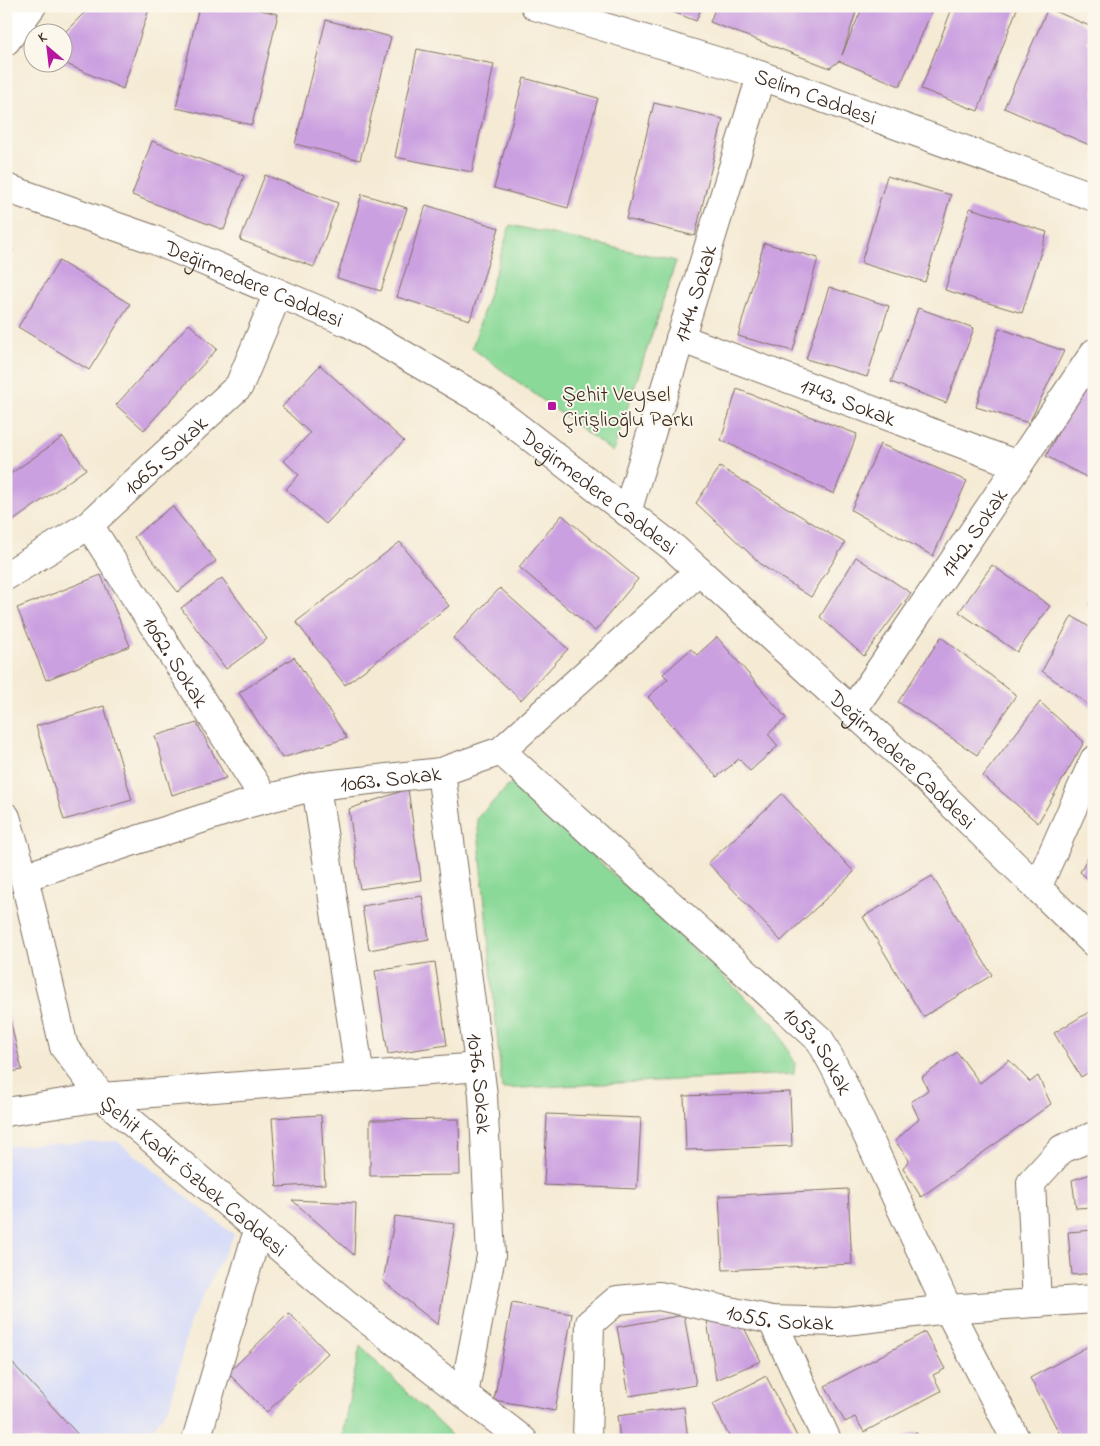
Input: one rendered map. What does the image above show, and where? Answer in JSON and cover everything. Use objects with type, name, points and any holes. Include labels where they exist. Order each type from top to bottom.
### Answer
[{"type":"street","points":[[6,41],[32,6]]},
{"type":"street","name":"Selim Caddesi","points":[[535,6],[761,76],[1094,198]]},
{"type":"street","name":"1744. Sokak","points":[[626,512],[761,76]]},
{"type":"street","name":"Değirmedere Caddesi","points":[[6,188],[152,239],[349,323],[485,402],[674,549],[699,571],[921,774],[1094,943]]},
{"type":"street","name":"1065. Sokak","points":[[6,576],[89,526],[239,386],[278,293]]},
{"type":"street","name":"1743. Sokak","points":[[680,338],[1018,465]]},
{"type":"street","name":"1742. Sokak","points":[[852,711],[1094,353]]},
{"type":"street","name":"1062. Sokak","points":[[89,526],[265,799]]},
{"type":"street","name":"1063. Sokak","points":[[24,877],[250,802],[316,786],[441,772],[501,751],[699,571]]},
{"type":"street","name":"1053. Sokak","points":[[501,751],[820,1040],[948,1309],[1016,1440]]},
{"type":"street","points":[[1037,888],[1094,760]]},
{"type":"street","name":"1076. Sokak","points":[[441,772],[483,1095],[491,1256],[464,1394]]},
{"type":"street","points":[[316,786],[360,1077]]},
{"type":"street","name":"Şehit Kadir Özbek Caddesi","points":[[6,817],[24,877],[64,1047],[102,1097],[343,1301],[464,1394],[492,1429],[523,1440]]},
{"type":"street","points":[[6,1112],[102,1097],[479,1068]]},
{"type":"street","points":[[1037,1303],[1031,1183],[1062,1149],[1094,1136]]},
{"type":"street","points":[[196,1440],[258,1230]]},
{"type":"street","name":"1055. Sokak","points":[[587,1440],[590,1323],[617,1300],[659,1296],[772,1320],[837,1322],[948,1309],[1094,1299]]},
{"type":"street","points":[[772,1320],[827,1440]]},
{"type":"shaded area","points":[[117,1141],[234,1235],[190,1321],[170,1406],[144,1440],[6,1440],[6,1146]]},
{"type":"green space","points":[[510,225],[676,261],[613,452],[472,348]]},
{"type":"green space","points":[[513,781],[775,1025],[795,1063],[794,1074],[502,1089],[477,818]]},
{"type":"green space","points":[[360,1346],[456,1440],[341,1440]]},
{"type":"building","points":[[91,6],[150,6],[123,89],[72,66],[72,25]]},
{"type":"building","points":[[199,6],[243,6],[278,14],[252,125],[176,108]]},
{"type":"building","points":[[658,6],[702,6],[696,21]]},
{"type":"building","points":[[716,6],[858,6],[842,55],[863,6],[934,6],[900,86],[839,61],[830,68],[710,22]]},
{"type":"building","points":[[953,6],[1018,6],[978,111],[921,89]]},
{"type":"building","points":[[1048,8],[1094,28],[1087,43],[1094,45],[1094,147],[1004,108]]},
{"type":"building","points":[[326,20],[391,37],[360,160],[295,144]]},
{"type":"building","points":[[417,49],[494,64],[472,172],[395,157]]},
{"type":"building","points":[[524,78],[598,98],[568,208],[494,188]]},
{"type":"building","points":[[654,103],[723,119],[695,236],[626,219]]},
{"type":"building","points":[[152,141],[244,176],[224,230],[132,195]]},
{"type":"building","points":[[265,175],[338,203],[314,267],[240,240]]},
{"type":"building","points":[[887,176],[951,195],[925,282],[861,263]]},
{"type":"building","points":[[362,194],[407,208],[381,291],[337,278]]},
{"type":"building","points":[[426,205],[499,228],[470,320],[397,297]]},
{"type":"building","points":[[970,208],[1047,232],[1022,313],[945,290]]},
{"type":"building","points":[[764,243],[818,258],[793,351],[738,336]]},
{"type":"building","points":[[6,246],[13,250],[6,263]]},
{"type":"building","points":[[59,261],[130,304],[89,370],[18,327]]},
{"type":"building","points":[[829,287],[889,306],[867,377],[806,359]]},
{"type":"building","points":[[918,308],[974,328],[946,403],[891,382]]},
{"type":"building","points":[[189,324],[217,349],[144,430],[116,405]]},
{"type":"building","points":[[999,328],[1064,351],[1029,423],[976,407]]},
{"type":"building","points":[[1094,362],[1094,481],[1046,456]]},
{"type":"building","points":[[320,365],[404,441],[326,524],[286,489],[299,475],[284,461],[310,433],[282,407]]},
{"type":"building","points":[[737,389],[857,434],[834,494],[721,440]]},
{"type":"building","points":[[63,437],[86,469],[6,526],[6,477]]},
{"type":"building","points":[[880,444],[967,481],[933,556],[851,510]]},
{"type":"building","points":[[720,467],[845,543],[811,597],[763,566],[696,503]]},
{"type":"building","points":[[172,506],[216,561],[178,592],[134,537]]},
{"type":"building","points":[[562,515],[638,579],[595,631],[519,567]]},
{"type":"building","points":[[400,542],[449,606],[345,685],[296,622]]},
{"type":"building","points":[[856,557],[911,593],[864,656],[820,617]]},
{"type":"building","points":[[992,565],[1050,606],[1017,652],[959,612]]},
{"type":"building","points":[[101,575],[130,646],[46,680],[17,608]]},
{"type":"building","points":[[222,578],[267,639],[226,669],[181,608]]},
{"type":"building","points":[[500,588],[568,649],[521,700],[453,638]]},
{"type":"building","points":[[1094,593],[1094,607],[1089,605]]},
{"type":"building","points":[[1072,616],[1094,630],[1094,709],[1042,671]]},
{"type":"building","points":[[717,637],[786,718],[768,734],[778,746],[750,771],[739,759],[717,777],[648,697],[668,679],[663,674],[691,649],[697,655]]},
{"type":"building","points":[[941,637],[1016,695],[977,755],[898,702]]},
{"type":"building","points":[[294,657],[347,738],[282,758],[239,693]]},
{"type":"building","points":[[1040,702],[1084,742],[1038,823],[983,776]]},
{"type":"building","points":[[104,706],[132,800],[64,820],[36,726]]},
{"type":"building","points":[[197,723],[226,778],[172,795],[155,736]]},
{"type":"building","points":[[408,789],[421,880],[360,889],[349,809]]},
{"type":"building","points":[[782,794],[854,872],[781,941],[708,863]]},
{"type":"building","points":[[1094,844],[1094,884],[1080,872]]},
{"type":"building","points":[[932,876],[992,975],[923,1017],[863,917]]},
{"type":"building","points":[[422,896],[429,939],[369,950],[362,906]]},
{"type":"building","points":[[435,962],[447,1045],[388,1054],[375,971]]},
{"type":"building","points":[[6,1003],[22,1070],[6,1073]]},
{"type":"building","points":[[1094,1009],[1094,1069],[1081,1077],[1054,1033]]},
{"type":"building","points":[[957,1052],[980,1083],[1009,1060],[1030,1082],[1038,1076],[1051,1104],[921,1197],[903,1168],[909,1160],[895,1141],[919,1119],[911,1102],[928,1090],[922,1077]]},
{"type":"building","points":[[790,1092],[792,1146],[686,1150],[684,1096]]},
{"type":"building","points":[[547,1114],[641,1118],[637,1189],[544,1185]]},
{"type":"building","points":[[321,1115],[325,1184],[277,1187],[272,1118]]},
{"type":"building","points":[[459,1119],[460,1175],[370,1176],[370,1120]]},
{"type":"building","points":[[1094,1173],[1094,1207],[1076,1208],[1072,1180]]},
{"type":"building","points":[[848,1189],[852,1264],[723,1270],[719,1196]]},
{"type":"building","points":[[292,1200],[356,1203],[354,1255]]},
{"type":"building","points":[[395,1216],[455,1224],[438,1325],[383,1281]]},
{"type":"building","points":[[1094,1230],[1094,1273],[1072,1275],[1068,1232]]},
{"type":"building","points":[[512,1303],[572,1314],[555,1411],[494,1400]]},
{"type":"building","points":[[289,1313],[328,1353],[267,1412],[228,1373]]},
{"type":"building","points":[[684,1315],[696,1385],[629,1396],[617,1327]]},
{"type":"building","points":[[738,1316],[761,1361],[716,1380],[707,1320]]},
{"type":"building","points":[[925,1332],[945,1369],[933,1375],[941,1391],[864,1432],[855,1417],[845,1422],[825,1386]]},
{"type":"building","points":[[1094,1343],[1094,1440],[1063,1440],[1030,1378]]},
{"type":"building","points":[[6,1356],[83,1440],[6,1440]]},
{"type":"building","points":[[766,1376],[799,1440],[731,1440],[713,1404]]},
{"type":"building","points":[[684,1407],[688,1440],[620,1440],[617,1416]]},
{"type":"building","points":[[916,1432],[920,1440],[901,1440]]},
{"type":"place","name":"Şehit Veysel Çirişlioğlu Parkı","points":[[552,406]]}]
